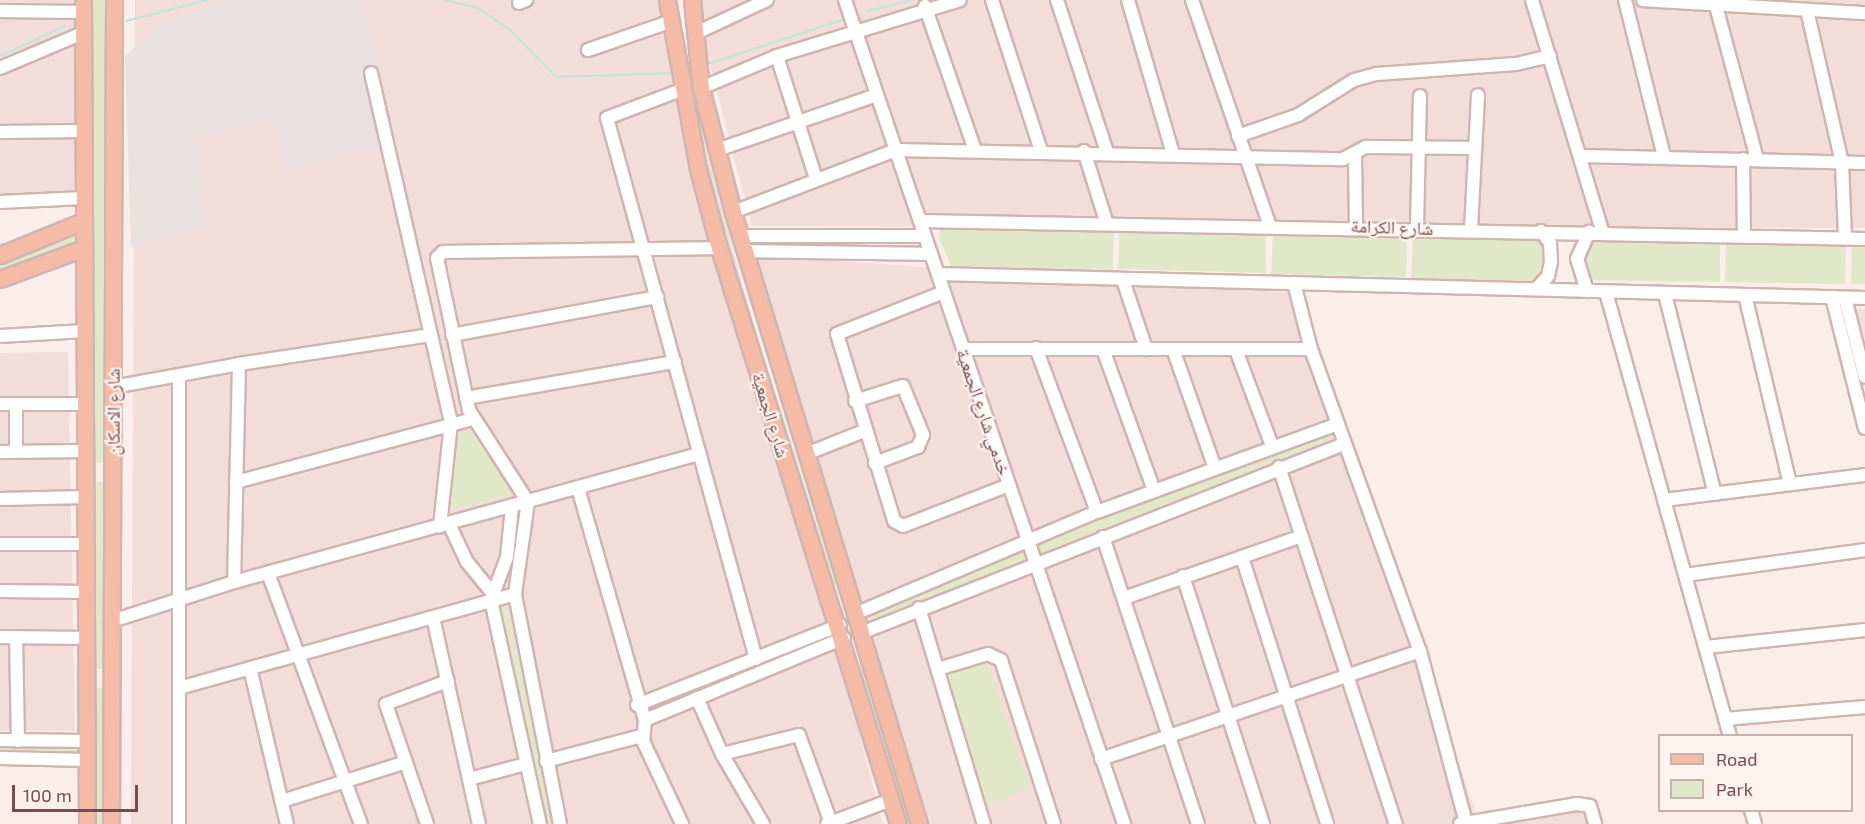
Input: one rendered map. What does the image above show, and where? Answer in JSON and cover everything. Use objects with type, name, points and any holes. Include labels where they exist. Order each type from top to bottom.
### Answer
[{"type":"main road","name":"شارع الاسكان","points":[[111,824],[115,671],[112,485],[114,0]]},
{"type":"main road","name":"شارع الجمعية","points":[[667,0],[681,90],[719,248],[804,526],[842,632],[898,824]]},
{"type":"main road","name":"شارع الجمعية","points":[[692,0],[701,88],[733,212],[740,236],[751,252],[806,454],[919,824]]},
{"type":"main road","name":"شارع الاسكان","points":[[83,6],[87,824]]},
{"type":"main road","points":[[0,255],[83,221]]},
{"type":"main road","points":[[0,279],[84,248]]},
{"type":"main road","points":[[86,491],[101,477],[112,485]]},
{"type":"main road","points":[[792,484],[804,485],[814,477]]},
{"type":"main road","points":[[804,526],[813,518],[826,518]]},
{"type":"main road","points":[[830,600],[840,596],[850,599]]},
{"type":"main road","points":[[86,668],[98,679],[115,671]]},
{"type":"street","points":[[696,33],[767,0]]},
{"type":"street","name":"خدمي شارع الجمعية","points":[[844,0],[1124,824]]},
{"type":"street","points":[[701,88],[777,56],[855,32],[926,6],[960,0]]},
{"type":"street","points":[[992,0],[1041,151]]},
{"type":"street","points":[[1057,0],[1107,152]]},
{"type":"street","points":[[1128,0],[1173,154]]},
{"type":"street","points":[[1192,0],[1269,224]]},
{"type":"street","points":[[1532,0],[1583,156],[1603,233]]},
{"type":"street","points":[[1625,0],[1664,157]]},
{"type":"street","points":[[1643,0],[1865,13]]},
{"type":"street","points":[[7,8],[83,6]]},
{"type":"street","points":[[926,6],[975,150]]},
{"type":"street","points":[[1716,6],[1757,159]]},
{"type":"street","points":[[1807,10],[1842,163],[1845,238]]},
{"type":"street","points":[[588,50],[672,21]]},
{"type":"street","points":[[0,68],[83,33]]},
{"type":"street","points":[[777,56],[816,179]]},
{"type":"street","points":[[1238,136],[1298,115],[1354,80],[1377,74],[1516,64],[1550,56]]},
{"type":"street","points":[[371,73],[451,423],[444,525],[492,598],[540,824]]},
{"type":"street","points":[[681,90],[607,117],[756,658]]},
{"type":"street","points":[[717,150],[877,95]]},
{"type":"street","points":[[1471,229],[1478,95]]},
{"type":"street","points":[[1417,228],[1420,96]]},
{"type":"street","points":[[0,132],[83,132]]},
{"type":"street","points":[[733,212],[896,150],[1084,151],[1245,156],[1355,155],[1366,147],[1475,148]]},
{"type":"street","points":[[1084,151],[1106,221]]},
{"type":"street","points":[[1355,155],[1356,225]]},
{"type":"street","points":[[1583,156],[1865,163]]},
{"type":"street","points":[[1743,159],[1744,236]]},
{"type":"street","points":[[0,202],[84,198]]},
{"type":"street","name":"شارع الكرامة","points":[[920,221],[1356,225],[1865,239]]},
{"type":"street","points":[[1537,288],[1548,276],[1551,262],[1550,243],[1541,231]]},
{"type":"street","points":[[1587,291],[1577,259],[1589,232]]},
{"type":"street","points":[[740,236],[925,236]]},
{"type":"street","points":[[756,236],[746,243],[751,252],[931,254]]},
{"type":"street","points":[[560,824],[546,761],[516,594],[528,502],[473,418],[466,398],[436,262],[443,252],[719,248]]},
{"type":"street","points":[[938,274],[1865,298]]},
{"type":"street","points":[[1123,280],[1146,349]]},
{"type":"street","points":[[1294,283],[1311,349],[1420,651],[1463,824],[1532,818],[1590,806],[1595,824]]},
{"type":"street","points":[[944,292],[842,327],[836,342],[894,521],[903,526],[1009,485]]},
{"type":"street","points":[[1606,292],[1730,734]]},
{"type":"street","points":[[1665,294],[1715,494]]},
{"type":"street","points":[[1745,295],[1790,484]]},
{"type":"street","points":[[452,335],[658,297]]},
{"type":"street","points":[[1839,297],[1865,377]]},
{"type":"street","points":[[1839,297],[1865,428]]},
{"type":"street","points":[[0,336],[85,331]]},
{"type":"street","points":[[113,387],[239,364],[431,335]]},
{"type":"street","points":[[1036,348],[1098,512]]},
{"type":"street","points":[[963,349],[1311,349]]},
{"type":"street","points":[[1103,349],[1154,491]]},
{"type":"street","points":[[1173,349],[1215,468]]},
{"type":"street","points":[[1236,350],[1272,446]]},
{"type":"street","points":[[466,398],[675,362]]},
{"type":"street","points":[[234,582],[239,364]]},
{"type":"street","points":[[179,375],[176,601],[179,688],[179,824]]},
{"type":"street","points":[[855,401],[903,386],[923,435],[918,447],[875,463]]},
{"type":"street","points":[[0,404],[86,404]]},
{"type":"street","points":[[16,404],[16,452]]},
{"type":"street","points":[[236,482],[473,418]]},
{"type":"street","points":[[850,599],[1029,543],[1098,512],[1272,446],[1337,424]]},
{"type":"street","points":[[806,454],[864,431]]},
{"type":"street","points":[[861,633],[1035,562],[1344,444]]},
{"type":"street","points":[[0,452],[86,452]]},
{"type":"street","points":[[115,620],[234,582],[700,454]]},
{"type":"street","points":[[1279,467],[1396,824]]},
{"type":"street","points":[[1664,500],[1865,475]]},
{"type":"street","points":[[578,489],[636,705],[645,720],[641,736],[682,824]]},
{"type":"street","points":[[0,499],[86,491]]},
{"type":"street","points":[[492,598],[507,557],[512,507]]},
{"type":"street","points":[[1124,598],[1302,536]]},
{"type":"street","points":[[1103,537],[1198,824]]},
{"type":"street","points":[[0,544],[87,544]]},
{"type":"street","points":[[1685,575],[1865,550]]},
{"type":"street","points":[[1242,556],[1327,824]]},
{"type":"street","points":[[268,573],[361,824]]},
{"type":"street","points":[[1183,576],[1263,824]]},
{"type":"street","points":[[0,591],[87,592]]},
{"type":"street","points":[[179,688],[433,617],[492,598],[516,594]]},
{"type":"street","points":[[919,608],[984,824]]},
{"type":"street","points":[[433,617],[479,824]]},
{"type":"street","points":[[1706,647],[1865,630]]},
{"type":"street","points":[[636,705],[756,658],[842,632]]},
{"type":"street","points":[[645,720],[842,632]]},
{"type":"street","points":[[0,637],[87,638]]},
{"type":"street","points":[[16,637],[18,741]]},
{"type":"street","points":[[1101,759],[1347,672],[1420,651]]},
{"type":"street","points":[[938,669],[988,654],[1001,660],[1054,824]]},
{"type":"street","points":[[250,668],[287,824]]},
{"type":"street","points":[[427,824],[403,764],[386,704],[448,681]]},
{"type":"street","points":[[698,698],[722,754],[763,824]]},
{"type":"street","points":[[1725,719],[1865,707]]},
{"type":"street","points":[[722,754],[799,735],[829,823],[891,800]]},
{"type":"street","points":[[546,761],[641,736]]},
{"type":"street","points":[[0,740],[87,741]]},
{"type":"street","points":[[0,758],[87,760]]},
{"type":"street","points":[[282,801],[346,779],[403,764]]},
{"type":"street","points":[[469,779],[526,764]]},
{"type":"shaded area","points":[[0,0],[78,0],[76,205],[0,210]]},
{"type":"shaded area","points":[[135,0],[668,0],[883,824],[131,824]]},
{"type":"shaded area","points":[[227,0],[363,0],[395,143],[284,169],[272,119],[196,137],[207,188],[199,190],[208,225],[131,247],[125,56],[161,24]]},
{"type":"shaded area","points":[[693,0],[1865,0],[1865,228],[752,226]]},
{"type":"shaded area","points":[[751,255],[1295,293],[1478,819],[1591,796],[1593,824],[921,824]]},
{"type":"shaded area","points":[[1856,309],[1865,309],[1865,341]]},
{"type":"shaded area","points":[[68,352],[75,731],[0,731],[0,353]]},
{"type":"green space","points":[[91,0],[107,0],[105,463],[91,463]]},
{"type":"green space","points":[[671,0],[678,0],[684,76],[716,197],[683,95]]},
{"type":"green space","points":[[717,209],[721,209],[735,268],[730,267]]},
{"type":"green space","points":[[942,227],[1114,229],[1113,270],[952,268],[938,236]]},
{"type":"green space","points":[[76,230],[78,241],[0,271],[0,260]]},
{"type":"green space","points":[[1119,231],[1266,233],[1266,273],[1118,269]]},
{"type":"green space","points":[[1273,234],[1407,237],[1406,277],[1271,274]]},
{"type":"green space","points":[[1413,238],[1536,239],[1545,246],[1544,273],[1534,282],[1411,279]]},
{"type":"green space","points":[[1586,239],[1720,244],[1720,282],[1584,280]]},
{"type":"green space","points":[[1726,243],[1846,246],[1845,284],[1725,282]]},
{"type":"green space","points":[[1852,247],[1865,247],[1865,284],[1851,284]]},
{"type":"green space","points":[[741,283],[836,584],[831,591],[738,284]]},
{"type":"green space","points":[[476,429],[515,493],[446,511],[458,433]]},
{"type":"green space","points":[[1326,432],[1328,440],[1039,554],[1036,544]]},
{"type":"green space","points":[[91,482],[103,482],[107,669],[91,668]]},
{"type":"green space","points":[[1025,551],[1028,559],[877,619],[874,610]]},
{"type":"green space","points":[[504,600],[557,824],[546,824],[494,603]]},
{"type":"green space","points":[[812,635],[814,642],[648,710],[645,703]]},
{"type":"green space","points":[[986,661],[1030,788],[982,807],[942,674]]},
{"type":"green space","points":[[855,665],[861,666],[910,824],[900,824]]},
{"type":"green space","points":[[92,687],[106,688],[106,824],[92,824]]},
{"type":"green space","points":[[0,745],[78,746],[77,753],[0,753]]},
{"type":"waterway","points":[[126,21],[207,0]]},
{"type":"waterway","points":[[445,0],[476,7],[509,29],[556,77],[675,73]]},
{"type":"waterway","points":[[868,11],[911,0]]},
{"type":"waterway","points":[[705,65],[848,18]]},
{"type":"waterway","points":[[0,56],[65,26]]}]
